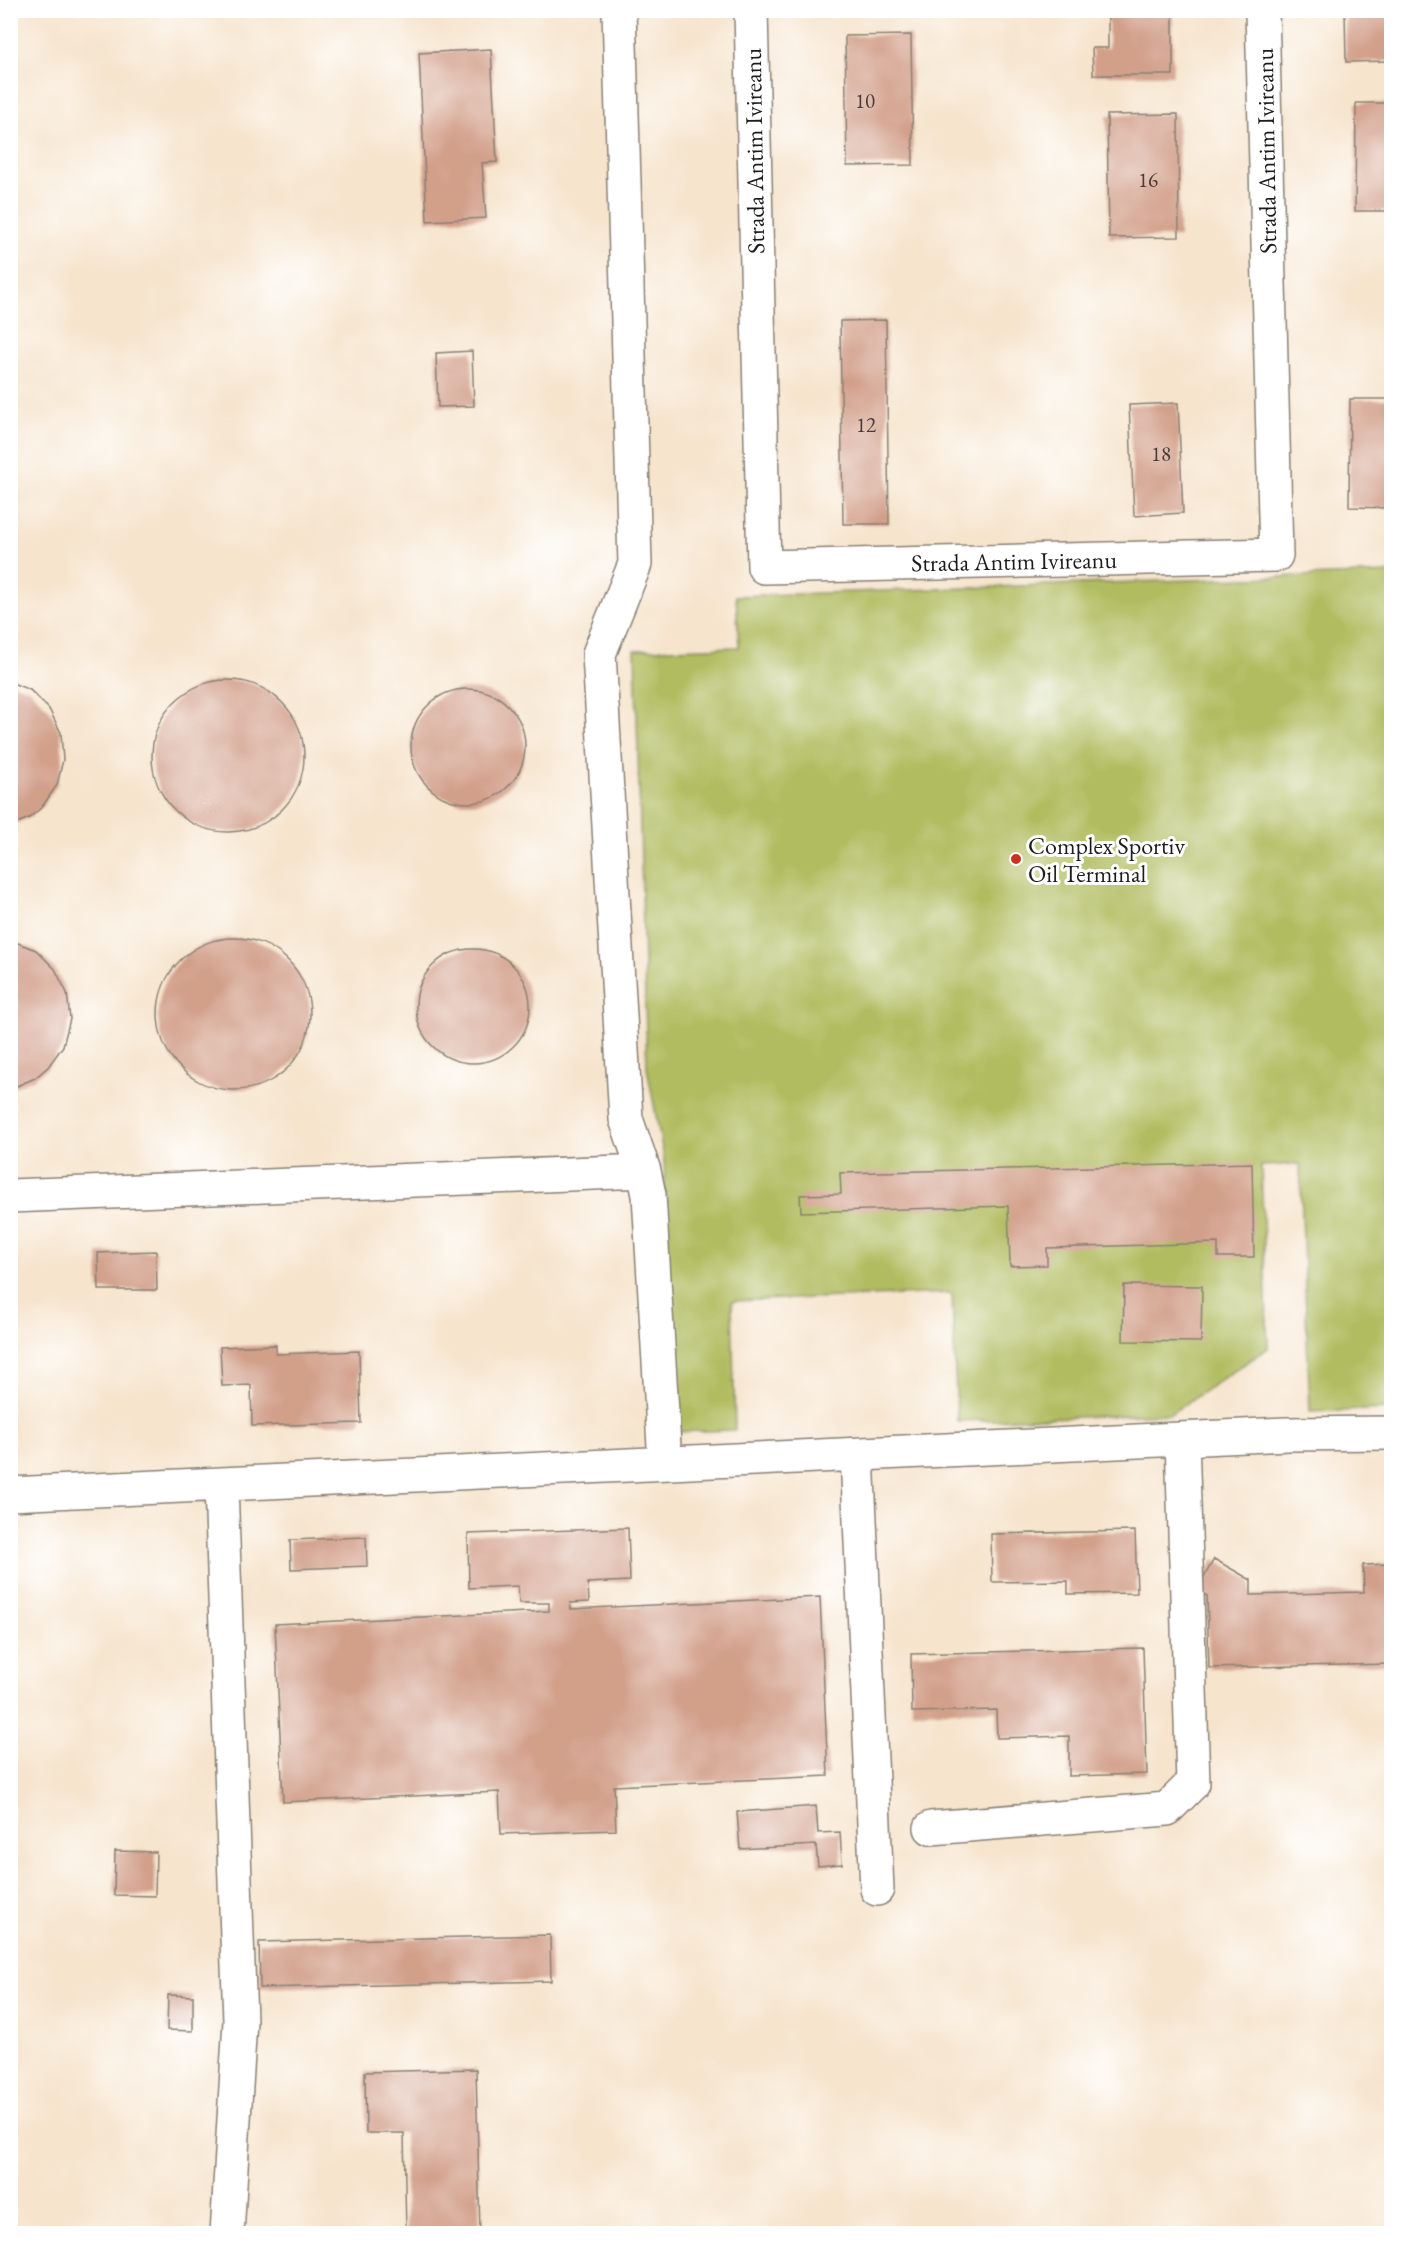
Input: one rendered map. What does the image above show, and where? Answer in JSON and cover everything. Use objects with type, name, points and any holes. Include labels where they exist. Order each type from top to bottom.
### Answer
[{"type":"street","points":[[619,10],[635,564],[599,654],[626,1119],[644,1171],[649,1195],[665,1463]]},
{"type":"street","name":"Strada Antim Ivireanu","points":[[751,10],[764,567],[1276,555],[1262,10]]},
{"type":"street","points":[[10,1196],[644,1171]]},
{"type":"street","points":[[10,1494],[1287,1434],[1392,1433]]},
{"type":"street","points":[[931,1828],[1167,1809],[1193,1783],[1182,1440]]},
{"type":"street","points":[[857,1455],[877,1889]]},
{"type":"street","points":[[221,1485],[240,2021],[227,2234]]},
{"type":"green space","name":"Complex Sportiv Oil Terminal","points":[[1391,573],[1391,1409],[1310,1412],[1300,1164],[1261,1166],[1268,1348],[1170,1414],[957,1421],[952,1293],[732,1301],[735,1430],[673,1432],[664,1158],[647,1068],[635,650],[739,647],[736,596]]},
{"type":"building","points":[[1108,10],[1173,10],[1173,75],[1093,75],[1092,48],[1108,48]]},
{"type":"building","points":[[1345,10],[1392,10],[1392,61],[1346,62]]},
{"type":"building","points":[[911,35],[913,165],[847,166],[845,36]]},
{"type":"building","points":[[491,49],[497,162],[482,163],[486,218],[427,221],[419,53]]},
{"type":"building","points":[[1356,103],[1392,103],[1392,211],[1355,211]]},
{"type":"building","points":[[1178,114],[1179,237],[1109,238],[1107,115]]},
{"type":"building","points":[[886,320],[889,524],[843,524],[840,321]]},
{"type":"building","points":[[472,351],[474,406],[438,407],[436,353]]},
{"type":"building","points":[[1350,399],[1392,399],[1392,508],[1349,507]]},
{"type":"building","points":[[1178,403],[1183,513],[1134,516],[1129,405]]},
{"type":"building","points":[[228,680],[257,686],[282,702],[298,727],[304,756],[298,785],[282,810],[257,826],[228,832],[199,826],[174,810],[158,785],[152,756],[158,727],[174,702],[199,686]]},
{"type":"building","points":[[10,682],[30,690],[49,709],[61,733],[63,760],[57,785],[42,807],[29,818],[10,826]]},
{"type":"building","points":[[468,689],[490,693],[500,698],[516,714],[521,724],[525,746],[521,768],[516,778],[500,794],[490,799],[468,803],[446,799],[436,794],[420,778],[415,768],[411,746],[415,724],[420,714],[436,698],[446,693]]},
{"type":"building","points":[[234,938],[263,944],[288,960],[304,985],[310,1014],[304,1043],[288,1068],[263,1084],[234,1090],[205,1084],[180,1068],[164,1043],[158,1014],[164,985],[180,960],[205,944]]},
{"type":"building","points":[[10,940],[36,950],[55,969],[67,993],[70,1019],[63,1046],[48,1067],[35,1078],[10,1089]]},
{"type":"building","points":[[473,949],[495,953],[505,958],[521,974],[526,984],[530,1006],[526,1028],[521,1038],[505,1054],[495,1059],[473,1063],[451,1059],[441,1054],[425,1038],[420,1028],[416,1006],[420,984],[425,974],[441,958],[451,953]]},
{"type":"building","points":[[1252,1163],[1254,1257],[1218,1257],[1218,1243],[1047,1248],[1047,1265],[1010,1266],[1008,1206],[801,1212],[800,1195],[841,1194],[840,1173]]},
{"type":"building","points":[[156,1251],[157,1290],[99,1290],[98,1253]]},
{"type":"building","points":[[1124,1285],[1202,1286],[1201,1342],[1123,1341]]},
{"type":"building","points":[[276,1345],[276,1354],[359,1351],[361,1423],[252,1426],[251,1385],[222,1386],[220,1347]]},
{"type":"building","points":[[628,1528],[630,1581],[588,1583],[589,1602],[570,1603],[571,1609],[820,1597],[828,1776],[614,1786],[616,1830],[501,1834],[499,1792],[283,1802],[275,1624],[549,1611],[549,1603],[519,1603],[518,1586],[469,1588],[468,1534]]},
{"type":"building","points":[[1135,1531],[1137,1593],[1068,1594],[1068,1581],[992,1582],[991,1534]]},
{"type":"building","points":[[366,1537],[367,1566],[291,1569],[290,1540]]},
{"type":"building","points":[[1214,1559],[1251,1580],[1251,1595],[1364,1592],[1363,1565],[1392,1564],[1392,1664],[1209,1668],[1207,1596],[1197,1590]]},
{"type":"building","points":[[1143,1648],[1147,1774],[1069,1776],[1069,1736],[997,1738],[996,1710],[912,1712],[911,1654]]},
{"type":"building","points":[[816,1806],[818,1833],[840,1832],[842,1864],[818,1866],[816,1845],[740,1849],[737,1812]]},
{"type":"building","points":[[115,1851],[156,1852],[155,1896],[114,1895]]},
{"type":"building","points":[[550,1935],[551,1981],[260,1988],[259,1942]]},
{"type":"building","points":[[168,1995],[193,1996],[193,2031],[167,2030]]},
{"type":"building","points":[[476,2069],[480,2234],[406,2234],[404,2133],[366,2133],[365,2072]]},
{"type":"place","name":"Complex Sportiv Oil Terminal","points":[[1016,859]]}]
